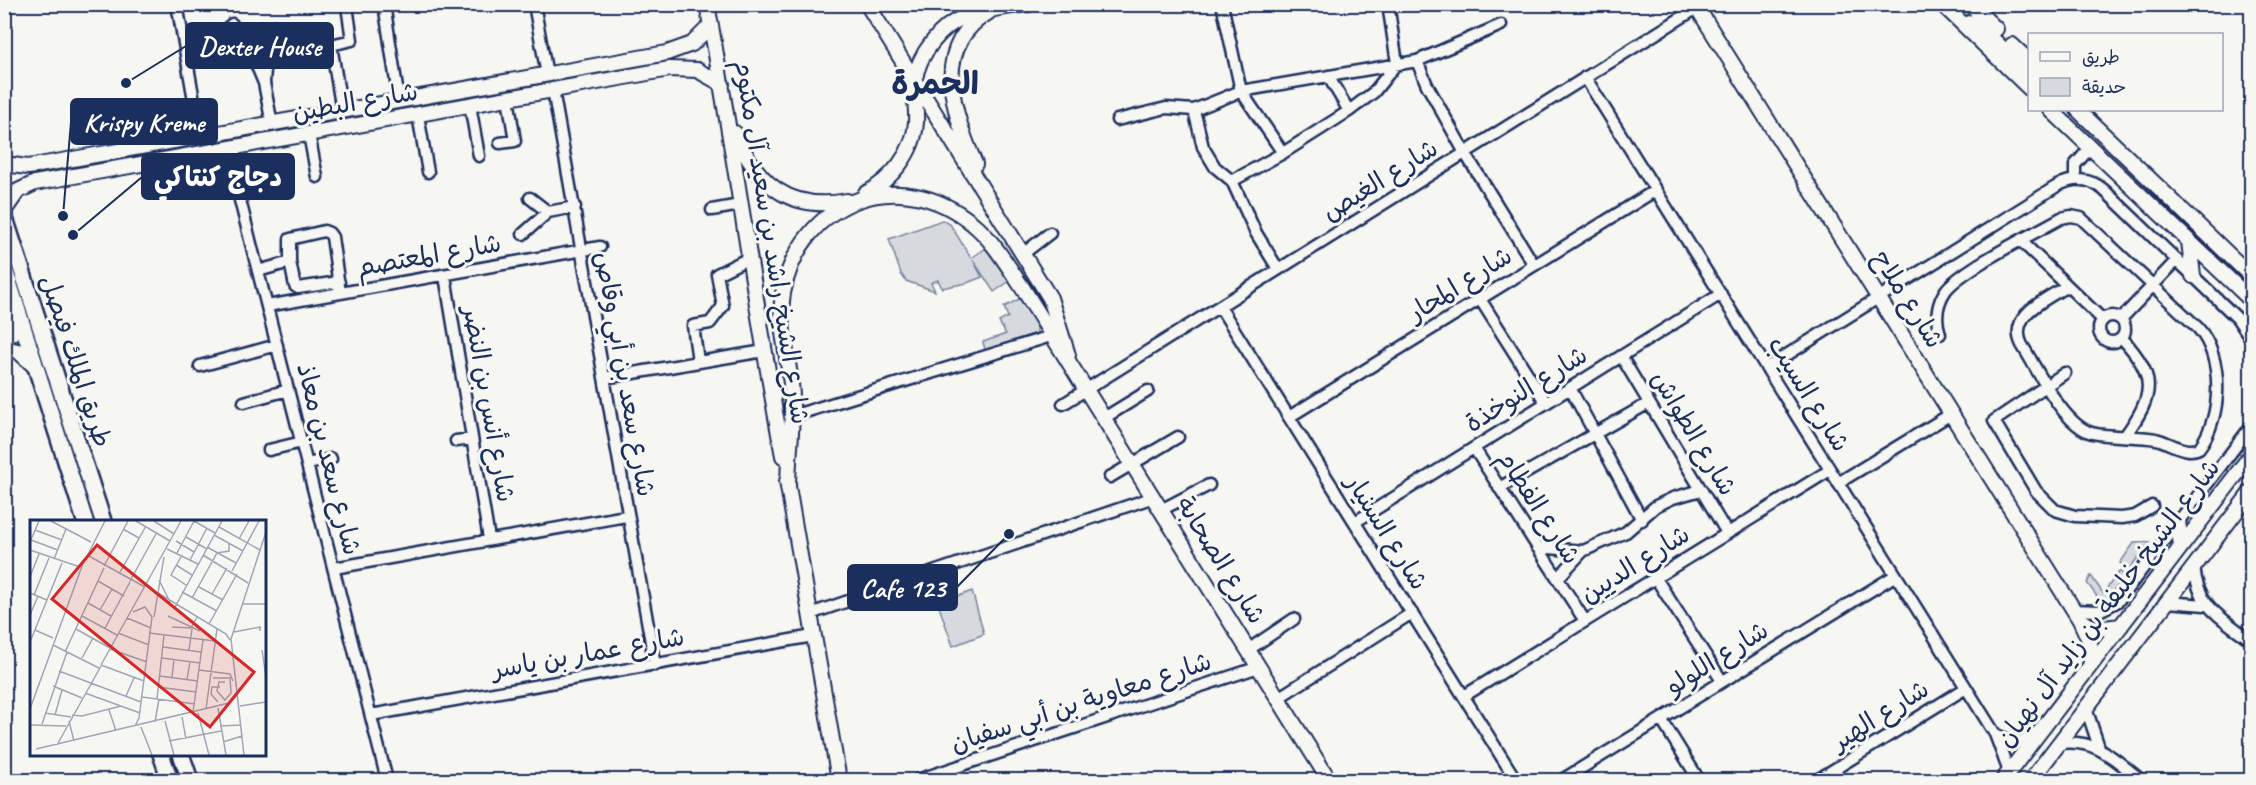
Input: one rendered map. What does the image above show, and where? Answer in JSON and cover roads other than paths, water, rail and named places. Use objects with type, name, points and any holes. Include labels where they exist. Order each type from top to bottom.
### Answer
[{"type":"main road","name":"طريق الملك فيصل","points":[[4,213],[104,520]]},
{"type":"main road","name":"طريق الملك فيصل","points":[[4,267],[33,364],[85,520]]},
{"type":"main road","points":[[162,755],[170,780]]},
{"type":"main road","points":[[182,755],[190,780]]},
{"type":"street","points":[[177,4],[195,106],[203,120],[219,133]]},
{"type":"street","points":[[384,4],[399,101]]},
{"type":"street","points":[[534,4],[547,75]]},
{"type":"street","name":"شارع الشيخ راشد بن سعيد آل مكتوم","points":[[707,4],[729,117],[740,205],[764,351],[839,780]]},
{"type":"street","points":[[867,4],[1050,298],[1071,366]]},
{"type":"street","points":[[729,117],[745,155],[756,173],[770,186],[788,197],[808,203],[828,205],[856,199],[887,180],[902,162],[916,123],[915,80],[921,61],[948,26],[963,17],[1028,4]]},
{"type":"street","points":[[1222,4],[1241,91],[1283,153]]},
{"type":"street","points":[[1232,180],[1283,153],[1349,111],[1374,92],[1397,63],[1388,4]]},
{"type":"street","points":[[1942,4],[2028,87]]},
{"type":"street","points":[[1970,4],[2028,60]]},
{"type":"street","points":[[342,111],[331,45],[352,40],[347,6]]},
{"type":"street","name":"شارع الغيص","points":[[1063,404],[1696,6]]},
{"type":"street","name":"شارع ملاح","points":[[1696,6],[2077,615],[2090,642],[2091,665]]},
{"type":"street","points":[[991,202],[956,120],[950,91],[952,68],[958,46],[968,30],[981,17],[994,9]]},
{"type":"street","points":[[1964,26],[1969,23],[1978,25],[2028,73]]},
{"type":"street","points":[[213,40],[232,24],[236,45]]},
{"type":"street","name":"شارع البطين","points":[[4,164],[22,167],[85,157],[676,51],[692,44],[711,25]]},
{"type":"street","points":[[1117,120],[1166,108],[1194,111],[1241,91],[1417,61],[1502,25]]},
{"type":"street","points":[[264,83],[266,56],[276,42],[274,26]]},
{"type":"street","points":[[184,44],[213,40],[236,45],[254,59],[264,83],[272,123]]},
{"type":"street","points":[[254,59],[266,56]]},
{"type":"street","points":[[1417,61],[1426,86],[1534,265]]},
{"type":"street","name":"شارع البطين","points":[[4,213],[14,195],[28,185],[508,98],[677,68],[697,70],[722,84]]},
{"type":"street","points":[[1328,76],[1349,111]]},
{"type":"street","name":"شارع السيب","points":[[1586,77],[1995,734],[2006,776]]},
{"type":"street","name":"شارع سعد بن أبي وقاص","points":[[553,90],[575,207],[626,516],[655,665]]},
{"type":"street","points":[[500,143],[515,141],[508,98]]},
{"type":"street","points":[[470,105],[478,156]]},
{"type":"street","points":[[178,140],[188,126],[195,106]]},
{"type":"street","points":[[1194,111],[1203,147],[1215,167],[1232,180],[1250,223],[1278,269]]},
{"type":"street","points":[[2052,111],[2251,301]]},
{"type":"street","points":[[2080,111],[2252,277]]},
{"type":"street","points":[[316,177],[309,134],[318,124],[320,115]]},
{"type":"street","points":[[418,115],[428,172]]},
{"type":"street","points":[[2075,179],[2075,165],[2090,148]]},
{"type":"street","name":"شارع سعد بن معاذ","points":[[227,149],[387,780]]},
{"type":"street","points":[[82,175],[80,166],[85,157]]},
{"type":"street","points":[[1766,368],[2057,186],[2075,179],[2099,186],[2242,324],[2252,340]]},
{"type":"street","name":"شارع المحار","points":[[1289,417],[1656,190]]},
{"type":"street","name":"شارع الشيخ راشد بن سعيد آل مكتوم","points":[[788,488],[792,395],[781,312],[790,268],[813,230],[827,217],[856,199],[882,194],[936,201],[972,222],[997,250],[1071,366]]},
{"type":"street","points":[[530,198],[548,212]]},
{"type":"street","points":[[712,210],[740,205]]},
{"type":"street","points":[[524,237],[548,212],[575,207]]},
{"type":"street","points":[[1940,334],[1937,314],[1947,289],[1956,279],[2061,218],[2076,216],[2085,220],[2207,340],[2214,363],[2214,410],[2208,434],[2201,446],[2195,450],[2156,439],[2093,433],[2077,426],[2068,417],[2020,341],[2019,324],[2027,313],[2067,286]]},
{"type":"street","points":[[324,231],[329,233],[340,287],[298,288],[292,280],[290,262],[290,239],[324,231]]},
{"type":"street","points":[[1024,253],[1050,233]]},
{"type":"street","points":[[2021,241],[2103,320]]},
{"type":"street","points":[[2189,241],[2193,276]]},
{"type":"street","name":"شارع المعتصم","points":[[267,306],[340,287],[445,276],[600,247]]},
{"type":"street","points":[[698,361],[693,326],[710,323],[723,306],[717,274],[749,258]]},
{"type":"street","points":[[2121,319],[2177,260]]},
{"type":"street","points":[[258,271],[290,262]]},
{"type":"street","name":"شارع أنس بن النضر","points":[[445,276],[489,539]]},
{"type":"street","name":"شارع النوخذة","points":[[1355,522],[1721,294]]},
{"type":"street","points":[[1479,299],[1546,403]]},
{"type":"street","name":"شارع السنيار","points":[[1220,306],[1516,780]]},
{"type":"street","points":[[4,341],[15,330],[18,312]]},
{"type":"street","points":[[2112,316],[2121,319],[2125,328],[2122,338],[2113,342],[2104,339],[2099,330],[2103,320],[2112,316]]},
{"type":"street","points":[[775,417],[785,424],[792,416],[1051,336]]},
{"type":"street","points":[[2122,338],[2143,364],[2149,387],[2143,411],[2126,436]]},
{"type":"street","points":[[200,366],[277,345]]},
{"type":"street","points":[[4,348],[18,351],[33,364]]},
{"type":"street","points":[[604,378],[764,351]]},
{"type":"street","name":"شارع الطواش","points":[[1621,356],[1727,533]]},
{"type":"street","name":"شارع الصحابة","points":[[1071,366],[1329,780]]},
{"type":"street","points":[[2065,373],[1994,421],[2040,496],[2055,510],[2082,517],[2128,518],[2152,506]]},
{"type":"street","points":[[1570,388],[1642,520]]},
{"type":"street","points":[[244,402],[288,390]]},
{"type":"street","points":[[1104,418],[1148,391]]},
{"type":"street","points":[[1499,488],[1649,403]]},
{"type":"street","points":[[1838,483],[1951,414]]},
{"type":"street","points":[[2077,615],[2099,611],[2114,605],[2252,425]]},
{"type":"street","points":[[1110,477],[1178,437]]},
{"type":"street","points":[[456,441],[472,439]]},
{"type":"street","points":[[269,450],[302,442]]},
{"type":"street","name":"شارع الفطام","points":[[1474,448],[1586,621]]},
{"type":"street","name":"شارع الشيخ خليفة بن زايد آل نهيان","points":[[2006,776],[2252,454]]},
{"type":"street","points":[[307,464],[331,459]]},
{"type":"street","name":"شارع الديين","points":[[1464,696],[1830,470]]},
{"type":"street","points":[[1161,510],[1209,485]]},
{"type":"street","points":[[1558,578],[1582,551],[1626,532],[1656,506],[1701,490]]},
{"type":"street","name":"شارع الشيخ خليفة بن زايد آل نهيان","points":[[2031,780],[2252,491]]},
{"type":"street","points":[[810,614],[1154,497]]},
{"type":"street","points":[[334,568],[626,516]]},
{"type":"street","points":[[2178,520],[2181,547]]},
{"type":"street","points":[[1537,546],[1582,551]]},
{"type":"street","points":[[2194,567],[2197,586],[2205,604],[2252,641]]},
{"type":"street","name":"شارع اللولو","points":[[1562,780],[1896,575]]},
{"type":"street","points":[[1655,577],[1722,681]]},
{"type":"street","points":[[2118,666],[2122,651],[2155,605],[2154,596],[2147,591]]},
{"type":"street","points":[[2167,602],[2205,604]]},
{"type":"street","points":[[1278,698],[1412,613]]},
{"type":"street","points":[[2077,615],[2102,629],[2121,626]]},
{"type":"street","points":[[1248,650],[1294,619]]},
{"type":"street","name":"شارع عمار بن ياسر","points":[[371,715],[813,636]]},
{"type":"street","name":"شارع معاوية بن أبي سفيان","points":[[917,780],[1259,667]]},
{"type":"street","name":"شارع الهير","points":[[1817,780],[1966,688]]},
{"type":"street","points":[[2086,708],[2099,747]]},
{"type":"street","points":[[1661,719],[1699,780]]},
{"type":"street","points":[[1995,734],[2014,742],[2035,738]]},
{"type":"street","points":[[2060,743],[2080,742],[2099,747],[2141,780]]},
{"type":"place","name":"Dexter House","points":[[126,83]]},
{"type":"place","name":"Krispy Kreme","points":[[63,216]]},
{"type":"place","name":"دجاج كنتاكي","points":[[73,235]]},
{"type":"place","name":"Cafe 123","points":[[1009,534]]},
{"type":"district","name":"الحمرة","points":[[935,83]]}]
